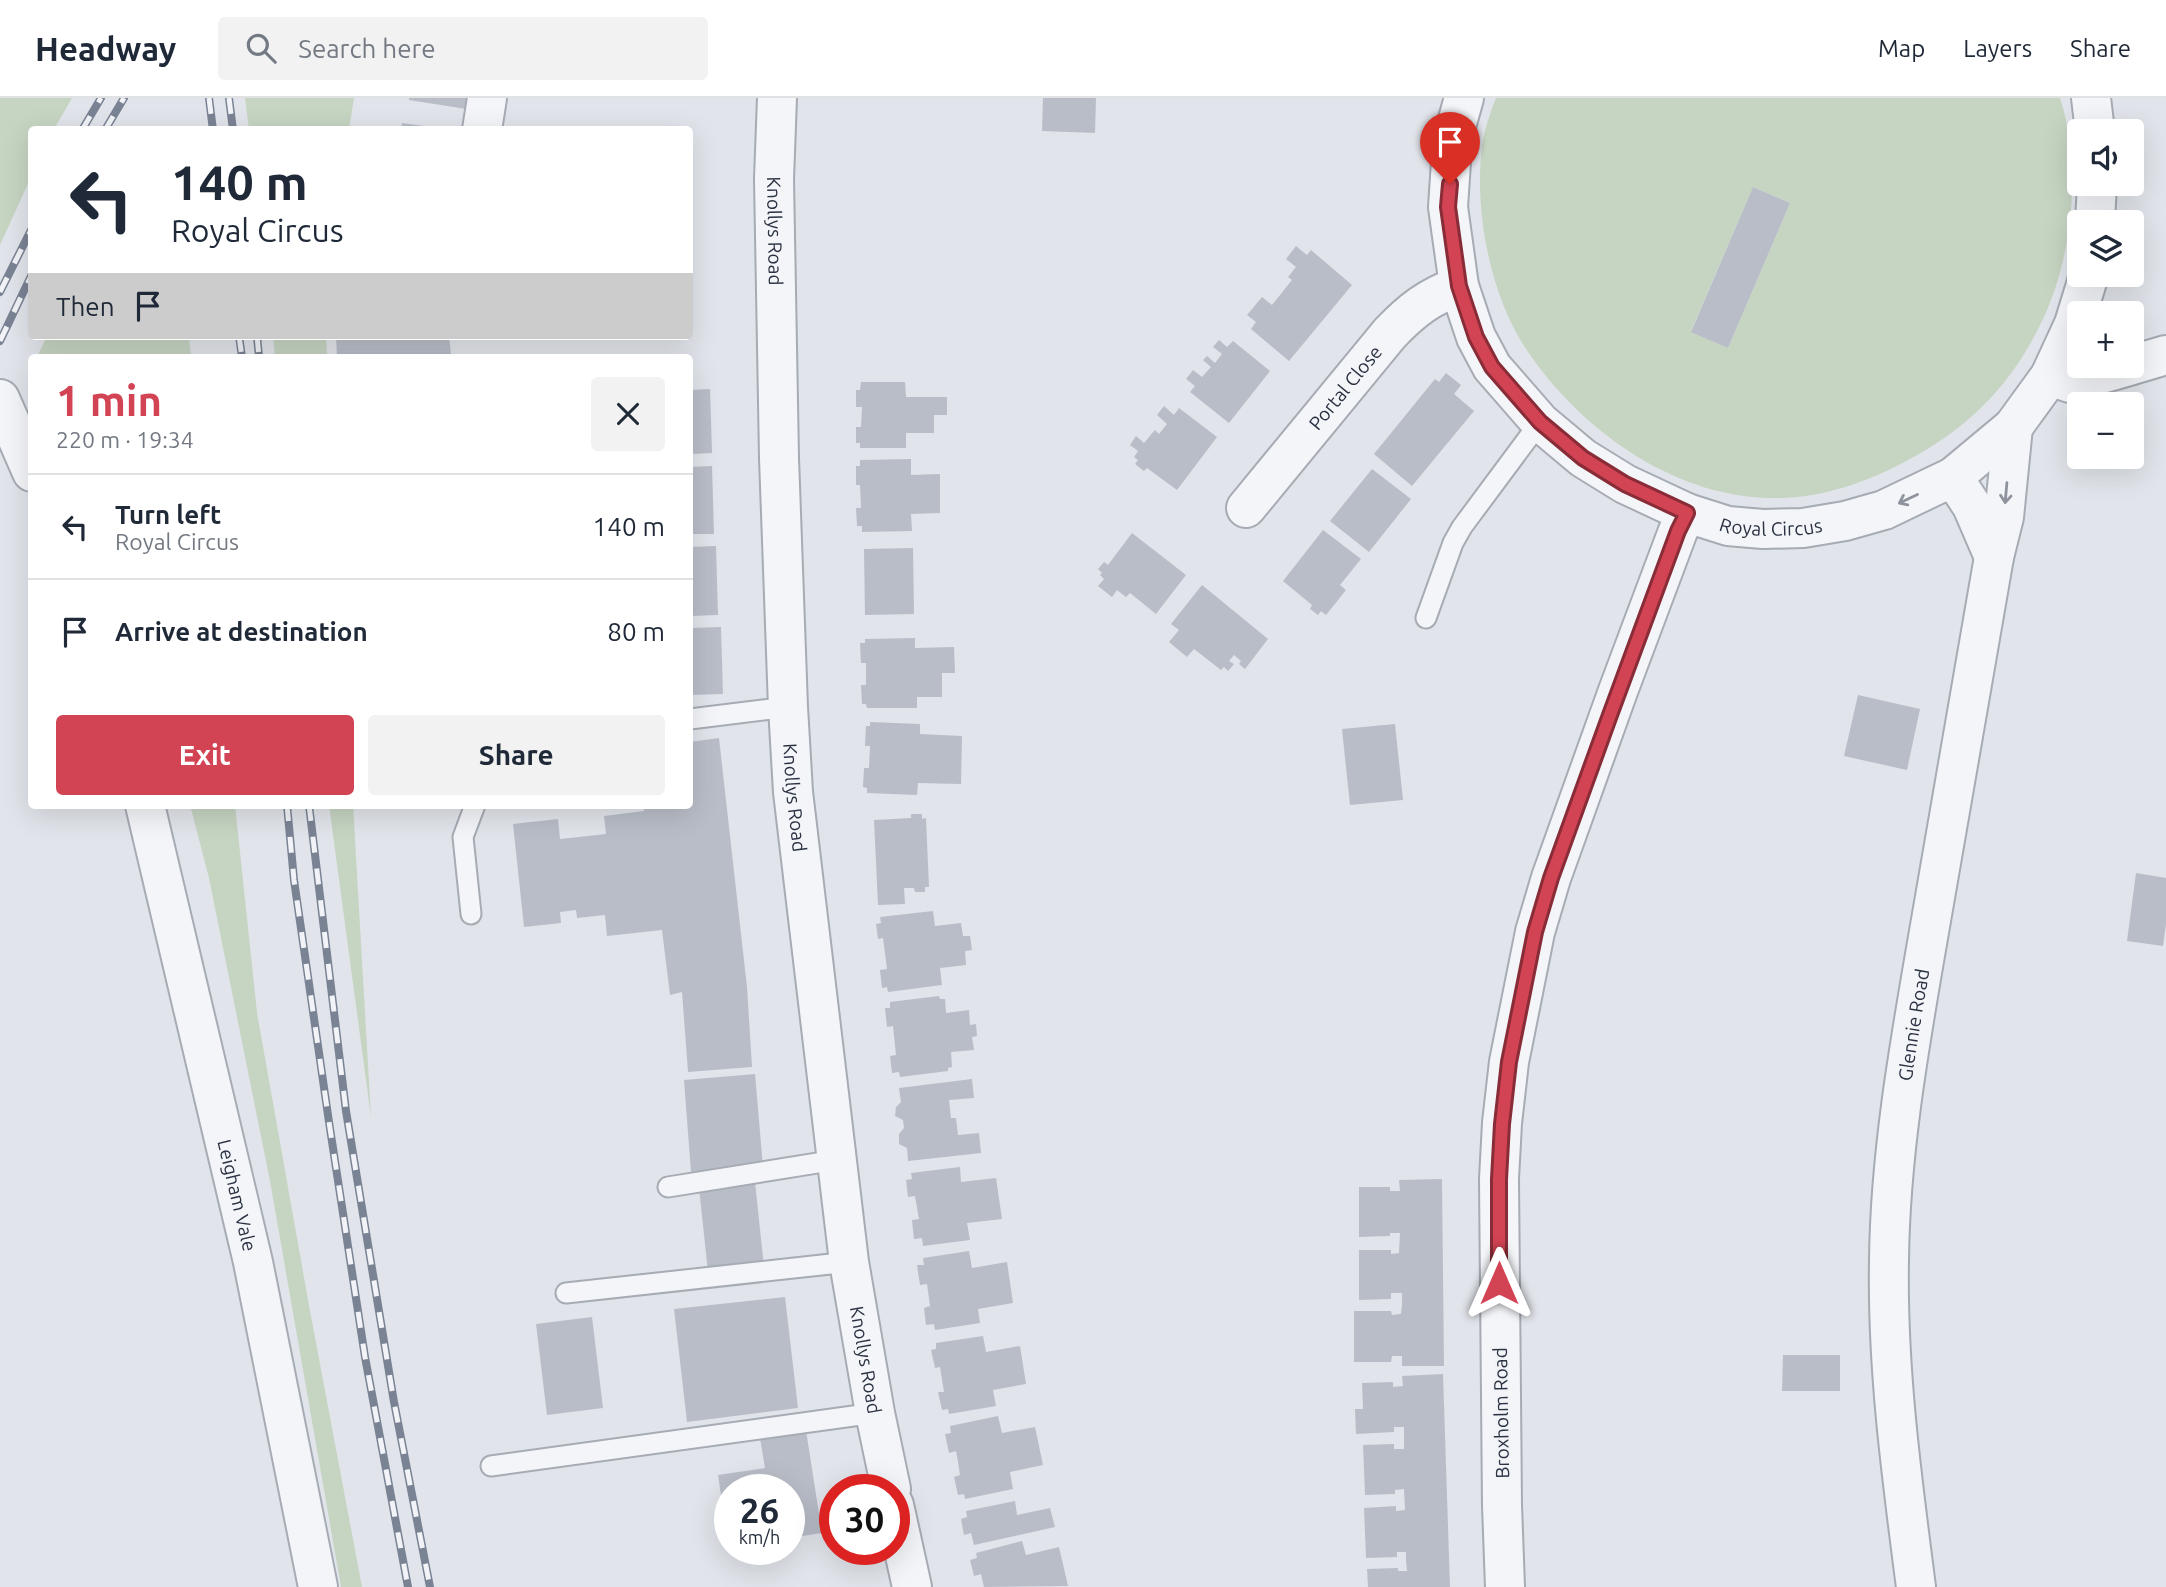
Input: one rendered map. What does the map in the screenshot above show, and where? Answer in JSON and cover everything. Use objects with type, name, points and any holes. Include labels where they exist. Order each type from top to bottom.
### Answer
[{"type":"street","points":[[483,126],[487,98]]},
{"type":"street","name":"Knollys Road","points":[[777,98],[774,179],[779,458],[794,803],[849,1262],[888,1474]]},
{"type":"street","name":"Royal Circus","points":[[1464,98],[1451,162],[1448,207],[1459,286],[1476,337],[1492,367],[1540,422],[1583,458],[1625,484],[1687,513],[1728,526],[1803,528],[1845,522],[1884,510],[1953,477],[2013,428],[2050,376],[2074,324],[2085,287]]},
{"type":"street","points":[[2091,98],[2094,119]]},
{"type":"street","name":"Portal Close","points":[[1246,508],[1390,333],[1413,310],[1441,293],[1459,286]]},
{"type":"street","points":[[2050,376],[2070,383],[2150,362]]},
{"type":"street","points":[[0,399],[28,463]]},
{"type":"street","name":"Glennie Road","points":[[1916,1587],[1894,1396],[1889,1262],[1895,1156],[1921,981],[1994,557],[2004,517],[2013,428]]},
{"type":"street","points":[[1953,477],[1972,506],[1994,557]]},
{"type":"street","name":"Broxholm Road","points":[[1504,1587],[1499,1179],[1509,1062],[1535,932],[1551,878],[1678,531],[1687,513]]},
{"type":"street","name":"Leigham Vale","points":[[146,809],[253,1262],[318,1587]]},
{"type":"street","points":[[907,1565],[912,1587]]},
{"type":"lane","points":[[1426,618],[1453,543],[1462,527],[1540,422]]},
{"type":"lane","points":[[693,719],[788,707]]},
{"type":"lane","points":[[471,914],[463,836],[473,809]]},
{"type":"lane","points":[[668,1186],[836,1160]]},
{"type":"lane","points":[[566,1293],[849,1262]]},
{"type":"lane","points":[[491,1466],[875,1413]]},
{"type":"green space","points":[[0,98],[72,98],[56,126],[28,126],[28,184],[0,245]]},
{"type":"green space","points":[[245,98],[354,98],[349,126],[248,126]]},
{"type":"green space","points":[[1496,98],[2060,98],[2067,124],[2067,196],[2071,196],[2071,210],[2067,210],[2067,239],[2061,267],[2043,319],[2018,363],[1987,401],[1951,433],[1908,460],[1841,488],[1786,498],[1732,494],[1696,485],[1630,452],[1572,405],[1526,349],[1513,327],[1494,278],[1483,224],[1480,172],[1486,128]],"holes":[[[1753,187],[1790,203],[1728,348],[1691,331]]]},
{"type":"green space","points":[[45,340],[189,340],[191,354],[38,354]]},
{"type":"green space","points":[[273,340],[326,340],[327,354],[275,354]]},
{"type":"green space","points":[[191,809],[235,809],[257,1013],[362,1587],[341,1587],[270,1181],[209,878]]},
{"type":"green space","points":[[330,809],[353,809],[371,1117]]},
{"type":"building","points":[[409,98],[468,98],[466,109]]},
{"type":"building","points":[[1043,98],[1096,98],[1095,133],[1042,131]]},
{"type":"building","points":[[402,123],[424,126],[402,126]]},
{"type":"building","points":[[1753,187],[1790,203],[1728,348],[1691,332]]},
{"type":"building","points":[[1296,246],[1307,255],[1311,250],[1352,285],[1289,361],[1251,329],[1256,322],[1247,315],[1262,297],[1272,305],[1292,280],[1288,277],[1296,267],[1286,259]]},
{"type":"building","points":[[336,340],[449,340],[451,354],[337,354]]},
{"type":"building","points":[[1219,340],[1227,347],[1233,341],[1270,371],[1229,423],[1190,392],[1195,386],[1186,379],[1193,370],[1202,377],[1211,367],[1203,360],[1207,356],[1215,363],[1222,354],[1213,347]]},
{"type":"building","points":[[1446,373],[1461,385],[1454,394],[1474,411],[1412,486],[1374,454],[1435,379],[1439,382]]},
{"type":"building","points":[[861,382],[905,382],[906,397],[947,397],[947,415],[934,415],[934,433],[906,433],[906,448],[860,448],[860,443],[856,443],[856,427],[861,427],[862,407],[856,407],[856,390],[860,390]]},
{"type":"building","points":[[710,389],[712,453],[693,454],[693,390]]},
{"type":"building","points":[[1164,406],[1174,415],[1179,408],[1217,437],[1177,490],[1147,468],[1144,471],[1135,464],[1138,460],[1134,457],[1138,451],[1130,445],[1136,436],[1144,443],[1155,430],[1159,434],[1167,424],[1157,415]]},
{"type":"building","points":[[911,459],[911,475],[940,474],[940,513],[911,514],[912,531],[862,532],[862,526],[857,526],[856,508],[861,508],[860,485],[856,485],[856,466],[860,466],[860,460]]},
{"type":"building","points":[[712,466],[714,534],[693,534],[693,467]]},
{"type":"building","points":[[1372,469],[1411,499],[1369,552],[1330,521]]},
{"type":"building","points":[[1323,530],[1361,559],[1340,585],[1346,590],[1326,615],[1321,611],[1318,615],[1310,609],[1312,605],[1283,581]]},
{"type":"building","points":[[1132,533],[1186,575],[1156,614],[1130,593],[1126,597],[1117,590],[1112,597],[1098,586],[1104,579],[1098,569],[1104,562],[1108,565]]},
{"type":"building","points":[[716,546],[718,615],[693,616],[693,547]]},
{"type":"building","points":[[913,548],[914,614],[865,615],[864,549]]},
{"type":"building","points":[[1202,585],[1268,639],[1245,669],[1234,655],[1229,661],[1234,664],[1228,671],[1224,667],[1221,670],[1194,649],[1187,657],[1169,642],[1179,630],[1171,624]]},
{"type":"building","points":[[721,627],[723,694],[693,695],[693,628]]},
{"type":"building","points":[[915,638],[915,648],[954,647],[955,673],[942,673],[942,697],[917,697],[917,708],[867,708],[866,704],[862,704],[861,685],[866,685],[866,663],[861,663],[860,643],[865,643],[865,639]]},
{"type":"building","points":[[1858,695],[1920,709],[1907,770],[1844,756]]},
{"type":"building","points":[[870,722],[920,724],[920,734],[962,736],[961,784],[918,783],[917,795],[867,793],[867,788],[863,787],[864,768],[869,768],[870,746],[865,746],[866,726],[870,726]]},
{"type":"building","points":[[1395,724],[1403,800],[1350,805],[1342,729]]},
{"type":"building","points":[[719,738],[747,987],[752,1067],[688,1072],[682,992],[670,995],[662,930],[607,936],[605,915],[577,918],[576,910],[560,912],[561,923],[524,927],[513,824],[558,819],[560,839],[606,834],[604,816],[644,809],[693,809],[693,742]]},
{"type":"building","points":[[911,814],[922,814],[922,819],[926,818],[929,887],[925,887],[925,892],[904,888],[905,904],[878,905],[874,820],[911,818]]},
{"type":"building","points":[[2136,873],[2166,878],[2163,946],[2127,941]]},
{"type":"building","points":[[933,911],[935,926],[961,923],[963,936],[970,936],[972,950],[965,951],[966,965],[940,968],[942,985],[888,992],[887,987],[882,988],[880,970],[887,969],[883,938],[878,939],[876,924],[881,923],[880,917]]},
{"type":"building","points":[[939,996],[940,999],[945,999],[946,1013],[969,1010],[970,1025],[976,1024],[977,1036],[972,1037],[974,1050],[951,1052],[952,1067],[948,1068],[948,1071],[900,1077],[899,1072],[892,1073],[890,1056],[896,1055],[893,1026],[887,1027],[885,1008],[890,1008],[890,1002]]},
{"type":"building","points":[[755,1074],[763,1167],[691,1172],[684,1080]]},
{"type":"building","points":[[972,1079],[974,1098],[949,1100],[951,1118],[956,1118],[958,1135],[979,1133],[981,1153],[908,1161],[907,1148],[899,1144],[899,1134],[904,1128],[903,1120],[895,1116],[896,1107],[901,1102],[899,1088]]},
{"type":"building","points":[[960,1167],[961,1182],[996,1178],[1002,1219],[967,1223],[970,1240],[923,1246],[922,1238],[914,1239],[912,1220],[919,1219],[915,1196],[908,1197],[906,1180],[912,1179],[911,1173]]},
{"type":"building","points":[[1442,1179],[1444,1366],[1402,1366],[1402,1356],[1392,1356],[1391,1362],[1354,1362],[1354,1311],[1391,1311],[1392,1315],[1401,1314],[1402,1304],[1402,1293],[1391,1293],[1391,1299],[1359,1300],[1359,1250],[1391,1250],[1391,1254],[1399,1253],[1400,1233],[1359,1237],[1359,1187],[1390,1187],[1390,1191],[1400,1191],[1399,1180]]},
{"type":"building","points":[[755,1182],[764,1267],[708,1272],[699,1188]]},
{"type":"building","points":[[969,1251],[972,1268],[1007,1262],[1013,1303],[978,1309],[980,1323],[935,1330],[934,1324],[926,1325],[924,1308],[930,1306],[927,1284],[920,1285],[917,1265],[924,1265],[923,1258]]},
{"type":"building","points":[[785,1297],[798,1408],[687,1422],[674,1309]]},
{"type":"building","points":[[592,1317],[603,1408],[547,1415],[536,1324]]},
{"type":"building","points":[[983,1336],[986,1352],[1020,1346],[1026,1384],[993,1390],[996,1406],[949,1414],[948,1409],[942,1410],[938,1392],[944,1392],[940,1367],[935,1368],[931,1350],[936,1349],[936,1343]]},
{"type":"building","points":[[1783,1355],[1840,1355],[1840,1391],[1782,1391]]},
{"type":"building","points":[[1443,1374],[1450,1587],[1368,1587],[1367,1569],[1398,1568],[1398,1571],[1407,1571],[1406,1552],[1397,1552],[1397,1557],[1366,1558],[1364,1508],[1396,1506],[1396,1511],[1405,1510],[1404,1489],[1395,1490],[1395,1494],[1365,1495],[1363,1445],[1394,1444],[1394,1449],[1404,1449],[1404,1427],[1394,1427],[1394,1432],[1356,1434],[1355,1409],[1363,1409],[1362,1383],[1393,1382],[1393,1387],[1403,1386],[1402,1376]]},
{"type":"building","points":[[998,1416],[1002,1433],[1035,1427],[1043,1465],[1010,1472],[1013,1489],[965,1499],[964,1494],[958,1495],[954,1477],[960,1475],[956,1451],[949,1453],[945,1434],[951,1433],[950,1426]]},
{"type":"building","points":[[805,1424],[819,1514],[819,1533],[805,1536],[805,1474],[725,1474],[765,1468],[759,1432]]},
{"type":"building","points":[[1015,1501],[1017,1515],[1050,1508],[1055,1527],[974,1545],[971,1533],[964,1535],[961,1519],[967,1517],[966,1511]]},
{"type":"building","points":[[1022,1541],[1026,1555],[1059,1547],[1068,1586],[984,1587],[981,1574],[974,1576],[970,1560],[977,1558],[976,1553]]},
{"type":"railway","points":[[84,126],[101,98]]},
{"type":"railway","points":[[107,126],[124,98]]},
{"type":"railway","points":[[209,98],[212,126]]},
{"type":"railway","points":[[229,98],[232,126]]},
{"type":"railway","points":[[0,292],[28,236]]},
{"type":"railway","points":[[0,341],[28,282]]},
{"type":"railway","points":[[240,340],[242,354]]},
{"type":"railway","points":[[257,340],[259,354]]},
{"type":"railway","points":[[287,809],[294,880],[365,1357],[408,1587]]},
{"type":"railway","points":[[309,809],[346,1111],[394,1402],[430,1587]]},
{"type":"route","points":[[1450,184],[1448,207],[1459,286],[1476,337],[1492,367],[1540,422],[1583,458],[1625,484],[1687,513],[1618,691],[1551,878],[1535,932],[1509,1062],[1502,1124],[1499,1283]]}]
